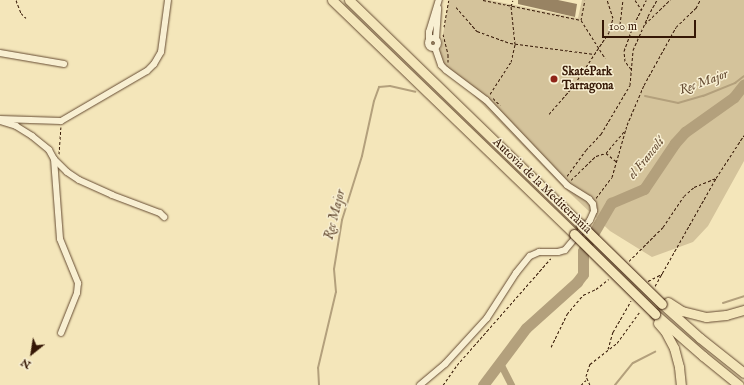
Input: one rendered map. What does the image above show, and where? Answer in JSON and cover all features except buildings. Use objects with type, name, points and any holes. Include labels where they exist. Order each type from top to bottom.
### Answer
[{"type":"highway","name":"Autovia de la Mediterrània","points":[[332,0],[574,234],[654,316],[739,385]]},
{"type":"highway","name":"Autovia de la Mediterrània","points":[[349,0],[700,338],[744,373]]},
{"type":"highway","points":[[664,302],[697,316],[716,317],[744,310]]},
{"type":"highway","points":[[654,316],[670,340],[680,367],[681,385]]},
{"type":"street","points":[[0,120],[61,121],[147,71],[154,64],[161,52],[168,0]]},
{"type":"street","points":[[420,385],[445,364],[487,318],[530,256],[539,252],[558,252],[569,248],[590,220],[594,211],[589,199],[567,185],[486,100],[441,65],[435,48],[438,44],[436,39],[439,2]]},
{"type":"street","points":[[435,48],[430,47],[429,39],[432,21],[439,2]]},
{"type":"street","points":[[429,39],[436,39]]},
{"type":"street","points":[[0,53],[64,64]]},
{"type":"street","points":[[0,120],[16,126],[32,136],[49,150],[66,172],[84,183],[160,213],[164,217]]},
{"type":"street","points":[[56,160],[56,213],[60,239],[78,283],[77,293],[61,333]]},
{"type":"path","points":[[16,0],[21,13],[26,18]]},
{"type":"path","points":[[447,65],[448,54],[443,32],[449,0]]},
{"type":"path","points":[[483,0],[581,20]]},
{"type":"path","points":[[504,110],[489,95],[511,62],[515,44],[511,6],[513,0]]},
{"type":"path","points":[[585,0],[581,20],[605,58]]},
{"type":"path","points":[[548,114],[572,88],[609,32],[613,18],[607,0]]},
{"type":"path","points":[[620,24],[623,0]]},
{"type":"path","points":[[635,0],[642,9]]},
{"type":"path","points":[[631,69],[625,61],[624,51],[634,24],[646,0]]},
{"type":"path","points":[[562,173],[566,177],[586,150],[601,134],[630,85],[633,50],[644,24],[657,0]]},
{"type":"path","points":[[644,24],[670,0]]},
{"type":"path","points":[[592,204],[612,177],[625,130],[644,85],[676,27],[696,8],[700,0]]},
{"type":"path","points":[[456,7],[478,31],[515,44],[594,54]]},
{"type":"path","points":[[56,160],[61,140],[61,121]]},
{"type":"path","points":[[567,185],[596,156],[606,153],[625,130]]},
{"type":"path","points":[[648,287],[662,274],[716,178],[744,135]]},
{"type":"path","points":[[606,153],[617,163]]},
{"type":"path","points":[[627,263],[648,244],[663,227],[684,196],[694,186],[716,178]]},
{"type":"path","points":[[443,385],[457,365],[518,298],[542,268],[558,252]]},
{"type":"path","points":[[648,287],[651,278],[662,274]]},
{"type":"path","points":[[551,347],[566,314],[583,295],[596,289],[610,278]]},
{"type":"path","points":[[608,350],[613,332],[636,298]]},
{"type":"path","points":[[590,385],[586,376],[590,364],[608,350],[626,331],[642,306]]},
{"type":"path","points":[[581,385],[587,380]]},
{"type":"shaded area","points":[[449,0],[489,0],[578,18],[582,0],[744,0],[744,161],[708,226],[693,242],[652,257],[610,231],[559,183],[442,63],[439,57]]},
{"type":"waterway","name":"Rec Major","points":[[645,96],[678,103],[703,96],[735,83],[744,76]]},
{"type":"waterway","name":"el Francolí","points":[[483,385],[526,328],[577,282],[583,274],[583,251],[611,203],[644,189],[675,143],[685,132],[734,97],[744,84]]},
{"type":"waterway","name":"Rec Major","points":[[319,385],[318,368],[336,292],[334,269],[342,220],[362,156],[374,101],[379,87],[390,86],[415,92]]},
{"type":"waterway","points":[[723,303],[744,296]]},
{"type":"waterway","points":[[615,385],[633,363],[655,352]]},
{"type":"waterway","points":[[500,363],[511,385]]},
{"type":"place","name":"SkatePark Tarragona","points":[[554,79]]}]
